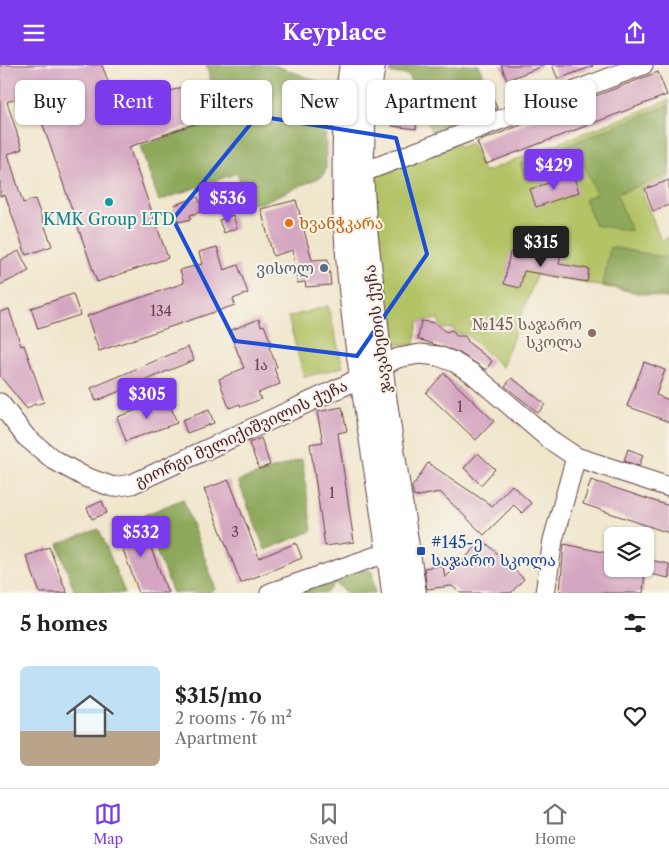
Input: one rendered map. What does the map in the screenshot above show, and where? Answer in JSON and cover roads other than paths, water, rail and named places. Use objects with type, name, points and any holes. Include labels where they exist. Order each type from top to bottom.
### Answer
[{"type":"main road","name":"ჯავახეთის ქუჩა","points":[[352,65],[344,134],[348,278],[372,371],[414,593]]},
{"type":"main road","name":"ჯავახეთის ქუჩა","points":[[373,65],[363,127],[361,173],[372,371],[394,593]]},
{"type":"street","points":[[361,173],[643,65]]},
{"type":"street","name":"გიორგი მელიქიშვილის ქუჩა","points":[[0,403],[26,437],[54,460],[85,477],[113,487],[132,484],[398,358],[420,355],[438,356],[454,362],[488,385],[549,439],[576,457],[669,487]]},
{"type":"street","points":[[545,593],[548,565],[560,506],[576,457]]},
{"type":"street","points":[[270,593],[374,557],[390,555]]},
{"type":"place","name":"KMK Group LTD","points":[[109,202]]},
{"type":"place","name":"ხვანჭკარა","points":[[289,223]]},
{"type":"place","name":"ვისოლ","points":[[324,268]]},
{"type":"place","name":"№145 საჯარო სკოლა","points":[[592,333]]},
{"type":"place","name":"#145-ე საჯარო სკოლა","points":[[421,551]]}]
